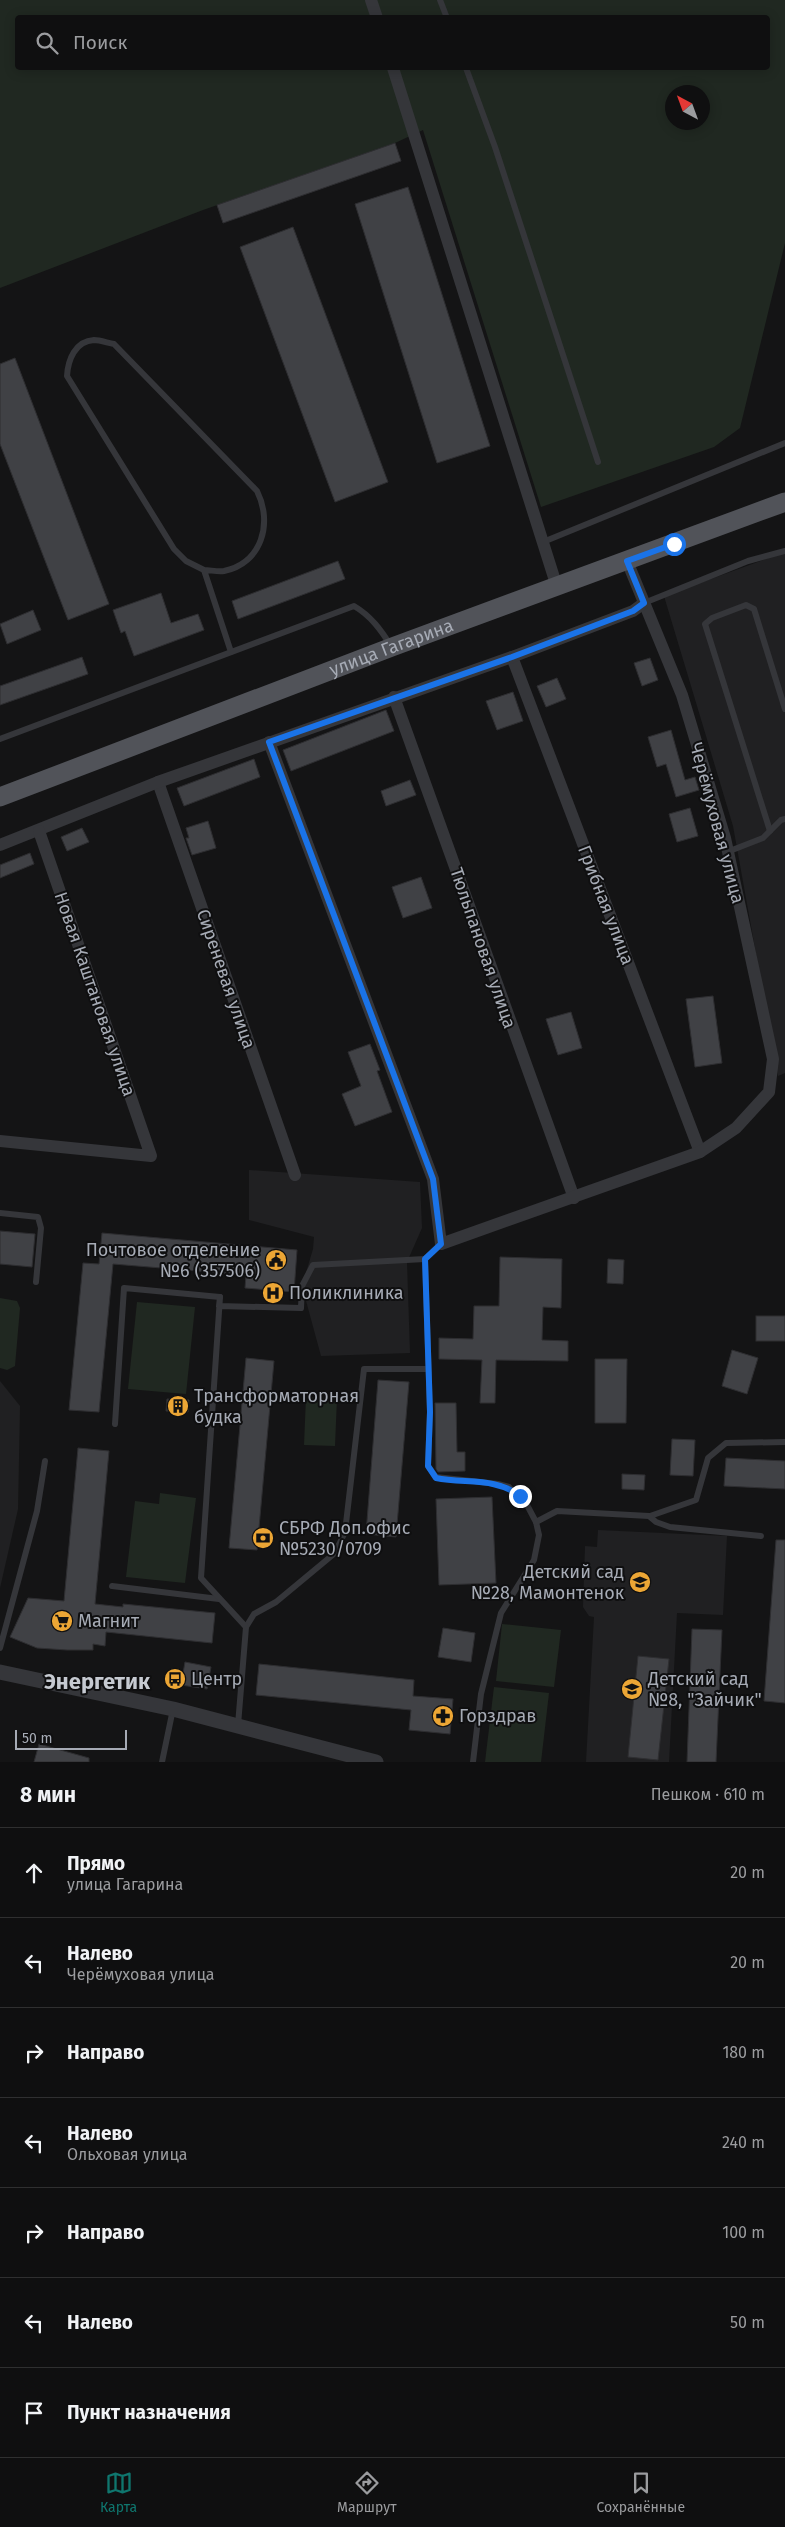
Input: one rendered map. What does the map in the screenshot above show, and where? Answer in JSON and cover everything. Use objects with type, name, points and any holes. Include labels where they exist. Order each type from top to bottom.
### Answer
[{"type":"main road","name":"улица Гагарина","points":[[0,797],[392,647],[785,502]]},
{"type":"street","points":[[371,0],[376,15]]},
{"type":"street","points":[[394,70],[557,587]]},
{"type":"street","name":"Черёмуховая улица","points":[[627,561],[682,695],[727,852],[773,1059],[769,1092],[736,1128],[700,1152]]},
{"type":"street","points":[[0,846],[39,832],[158,782],[394,697],[512,657],[633,611],[644,603]]},
{"type":"street","name":"Грибная улица","points":[[512,657],[700,1152]]},
{"type":"street","name":"Тюльпановая улица","points":[[394,697],[574,1198]]},
{"type":"street","points":[[269,742],[433,1179],[441,1244],[700,1152]]},
{"type":"street","name":"Сиреневая улица","points":[[158,782],[296,1175]]},
{"type":"street","name":"Новая Каштановая улица","points":[[1,1138],[151,1156],[39,832]]},
{"type":"street","points":[[0,1672],[173,1709],[376,1762]]},
{"type":"lane","points":[[440,0],[446,15]]},
{"type":"lane","points":[[467,70],[498,156],[598,462]]},
{"type":"lane","points":[[204,570],[223,571],[244,563],[264,538],[265,507],[257,491],[114,344],[93,340],[77,348],[68,362],[67,376],[174,549],[186,561],[204,570],[230,652]]},
{"type":"lane","points":[[543,542],[785,443]]},
{"type":"lane","points":[[644,603],[748,561],[785,551]]},
{"type":"lane","points":[[770,831],[705,624],[712,618],[746,605],[754,610],[785,709]]},
{"type":"lane","points":[[0,738],[354,606],[365,612],[392,647]]},
{"type":"lane","points":[[727,852],[763,838],[780,820],[785,819]]},
{"type":"lane","points":[[0,1213],[38,1216],[40,1228],[36,1282]]},
{"type":"lane","points":[[220,1297],[219,1306],[300,1308],[302,1286],[312,1265],[425,1259],[441,1244]]},
{"type":"lane","points":[[425,1259],[427,1369],[430,1412],[428,1466],[436,1478],[498,1484],[509,1487],[520,1496],[536,1522],[539,1535],[534,1560],[501,1613],[481,1694],[472,1762]]},
{"type":"lane","points":[[115,1424],[124,1288],[220,1297]]},
{"type":"lane","points":[[220,1297],[201,1578],[246,1627]]},
{"type":"lane","points":[[238,1726],[246,1627],[254,1614],[276,1602],[335,1553],[345,1532],[364,1369],[427,1369]]},
{"type":"lane","points":[[536,1522],[557,1511],[650,1516],[696,1500],[708,1458],[726,1444],[785,1442]]},
{"type":"lane","points":[[0,1648],[38,1512],[45,1461]]},
{"type":"lane","points":[[650,1516],[656,1522],[670,1526],[761,1536]]},
{"type":"lane","points":[[112,1586],[219,1598]]},
{"type":"lane","points":[[162,1762],[173,1709]]},
{"type":"shaded area","points":[[0,0],[785,0],[785,243],[740,428],[714,447],[541,507],[423,130],[395,143],[203,210],[0,288]]},
{"type":"shaded area","points":[[785,552],[785,1073],[778,1076],[733,826],[664,596]]},
{"type":"shaded area","points":[[249,1170],[420,1182],[422,1228],[407,1262],[410,1353],[321,1356],[302,1286],[313,1249],[314,1237],[249,1220]]},
{"type":"shaded area","points":[[0,1298],[17,1301],[20,1308],[15,1366],[7,1370],[0,1368]]},
{"type":"shaded area","points":[[137,1302],[195,1307],[186,1394],[128,1389]]},
{"type":"shaded area","points":[[0,1381],[20,1406],[18,1509],[0,1588]]},
{"type":"shaded area","points":[[306,1397],[337,1398],[335,1446],[304,1445]]},
{"type":"shaded area","points":[[160,1493],[196,1498],[185,1583],[126,1577],[135,1501],[159,1504]]},
{"type":"shaded area","name":"Детский сад №8, \"Зайчик\"","points":[[598,1530],[727,1536],[723,1615],[677,1613],[669,1762],[586,1762],[594,1617],[589,1616],[583,1607],[585,1546],[597,1547]]},
{"type":"shaded area","points":[[502,1624],[561,1630],[554,1687],[496,1681]]},
{"type":"shaded area","points":[[494,1687],[549,1693],[541,1762],[485,1762]]},
{"type":"building","points":[[395,143],[401,161],[223,223],[217,205]]},
{"type":"building","points":[[408,187],[490,446],[437,463],[355,204]]},
{"type":"building","points":[[293,227],[388,482],[335,502],[240,247]]},
{"type":"building","points":[[15,358],[109,604],[68,620],[0,444],[0,364]]},
{"type":"building","points":[[338,561],[345,579],[238,619],[232,601]]},
{"type":"building","points":[[161,593],[171,623],[198,614],[204,630],[134,656],[125,631],[121,633],[113,610]]},
{"type":"building","points":[[33,610],[41,630],[7,644],[0,624]]},
{"type":"building","points":[[82,657],[88,674],[0,705],[0,686]]},
{"type":"building","points":[[650,658],[658,680],[642,686],[634,663]]},
{"type":"building","points":[[557,678],[566,699],[546,707],[537,686]]},
{"type":"building","points":[[513,692],[523,721],[497,730],[486,701]]},
{"type":"building","points":[[386,710],[394,731],[291,771],[283,750]]},
{"type":"building","points":[[671,730],[685,780],[695,777],[699,790],[676,797],[666,764],[657,767],[648,737]]},
{"type":"building","points":[[254,759],[260,777],[184,806],[177,788]]},
{"type":"building","points":[[410,780],[416,795],[386,806],[381,791]]},
{"type":"building","points":[[690,808],[698,836],[677,842],[669,814]]},
{"type":"building","points":[[208,821],[216,848],[192,855],[186,838],[189,838],[186,828]]},
{"type":"building","points":[[82,828],[89,842],[67,851],[61,837]]},
{"type":"building","points":[[30,853],[34,864],[0,878],[0,865]]},
{"type":"building","points":[[421,877],[432,908],[403,918],[392,887]]},
{"type":"building","points":[[713,996],[722,1063],[695,1067],[686,999]]},
{"type":"building","points":[[571,1012],[582,1048],[558,1055],[546,1019]]},
{"type":"building","points":[[370,1044],[380,1070],[377,1071],[392,1112],[355,1126],[342,1094],[361,1086],[348,1052]]},
{"type":"building","points":[[0,1231],[35,1234],[32,1267],[0,1264]]},
{"type":"building","points":[[102,1233],[297,1250],[294,1292],[245,1288],[246,1275],[113,1264],[99,1412],[69,1410],[83,1263],[99,1264]]},
{"type":"building","points":[[500,1257],[562,1259],[561,1308],[543,1307],[542,1340],[568,1341],[568,1361],[496,1360],[495,1403],[480,1403],[482,1360],[439,1359],[439,1338],[473,1339],[474,1306],[499,1306]]},
{"type":"building","points":[[608,1259],[624,1260],[623,1284],[607,1283]]},
{"type":"building","points":[[756,1316],[785,1316],[785,1341],[756,1341]]},
{"type":"building","points":[[732,1350],[758,1358],[747,1394],[722,1386]]},
{"type":"building","points":[[246,1358],[274,1361],[257,1550],[229,1548]]},
{"type":"building","points":[[595,1359],[627,1359],[626,1423],[595,1423]]},
{"type":"building","points":[[378,1380],[409,1382],[396,1537],[366,1534]]},
{"type":"building","name":"Трансформаторная будка","points":[[167,1399],[189,1400],[188,1412],[166,1411]]},
{"type":"building","points":[[435,1403],[456,1403],[457,1452],[465,1452],[465,1471],[438,1472],[436,1469]]},
{"type":"building","points":[[672,1439],[695,1440],[693,1476],[670,1475]]},
{"type":"building","points":[[78,1448],[109,1451],[95,1604],[123,1607],[123,1604],[215,1613],[212,1643],[106,1632],[105,1646],[93,1644],[93,1650],[67,1650],[37,1648],[10,1637],[28,1598],[64,1601]]},
{"type":"building","points":[[726,1458],[785,1461],[785,1489],[724,1486]]},
{"type":"building","points":[[622,1474],[645,1475],[644,1490],[622,1489]]},
{"type":"building","points":[[492,1497],[496,1583],[439,1585],[436,1499]]},
{"type":"building","points":[[776,1540],[785,1540],[785,1703],[764,1701]]},
{"type":"building","points":[[443,1628],[475,1633],[471,1662],[438,1657]]},
{"type":"building","points":[[692,1629],[722,1630],[716,1762],[687,1762]]},
{"type":"building","points":[[638,1656],[669,1659],[658,1760],[628,1757]]},
{"type":"building","points":[[185,1662],[211,1667],[207,1689],[181,1685]]},
{"type":"building","points":[[259,1664],[414,1680],[413,1696],[453,1699],[450,1734],[409,1730],[411,1710],[256,1695]]},
{"type":"building","points":[[39,1744],[89,1758],[89,1762],[34,1762]]},
{"type":"place","name":"Почтовое отделение №6 (357506)","points":[[276,1260]]},
{"type":"place","name":"Поликлиника","points":[[273,1293]]},
{"type":"place","name":"Трансформаторная будка","points":[[178,1406]]},
{"type":"place","name":"СБРФ Доп.офис №5230/0709","points":[[263,1538]]},
{"type":"place","name":"Детский сад №28, Мамонтенок","points":[[640,1582]]},
{"type":"place","name":"Магнит","points":[[62,1621]]},
{"type":"place","name":"Центр","points":[[175,1679]]},
{"type":"place","name":"Детский сад №8, \"Зайчик\"","points":[[632,1689]]},
{"type":"place","name":"Горздрав","points":[[443,1716]]},
{"type":"district","name":"Энергетик","points":[[97,1681]]},
{"type":"route","points":[[520,1496],[509,1487],[498,1484],[436,1478],[428,1466],[430,1412],[427,1369],[425,1259],[441,1244],[433,1179],[269,742],[418,688],[512,657],[633,611],[644,603],[627,561],[674,544]]}]
